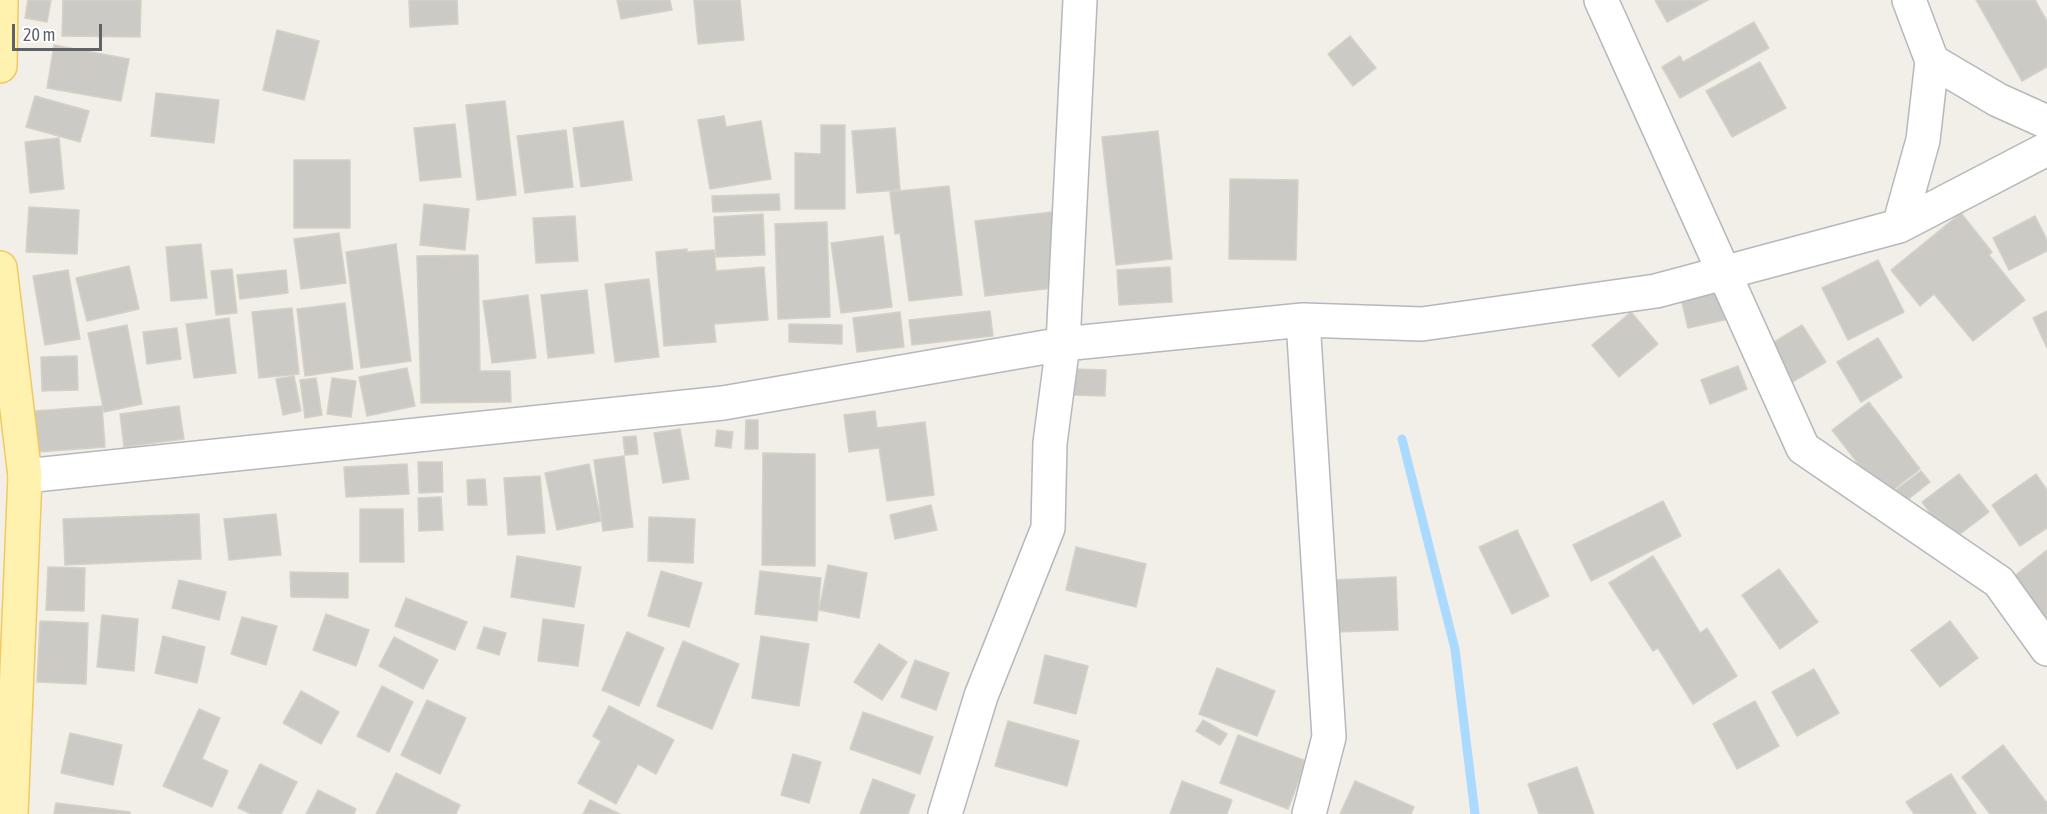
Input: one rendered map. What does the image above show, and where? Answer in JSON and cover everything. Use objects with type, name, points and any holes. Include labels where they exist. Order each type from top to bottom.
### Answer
[{"type":"main road","points":[[0,66],[2,0]]},
{"type":"main road","points":[[0,268],[25,476],[11,814]]},
{"type":"street","points":[[945,814],[981,696],[1048,528],[1050,443],[1063,344],[1080,0]]},
{"type":"street","points":[[1601,0],[1803,448],[2000,582],[2047,649]]},
{"type":"street","points":[[1899,225],[1923,140],[1932,61],[1909,0]]},
{"type":"street","points":[[1932,61],[1998,100],[2047,122]]},
{"type":"street","points":[[25,476],[723,403],[1063,344],[1303,321],[1422,324],[1656,291],[1899,225],[2047,149]]},
{"type":"street","points":[[1303,321],[1329,737],[1309,814]]},
{"type":"building","points":[[28,0],[51,0],[47,22],[25,18]]},
{"type":"building","points":[[63,0],[141,0],[140,37],[62,36]]},
{"type":"building","points":[[409,0],[457,0],[458,24],[410,27]]},
{"type":"building","points":[[617,0],[670,0],[672,10],[621,19]]},
{"type":"building","points":[[694,0],[740,0],[744,40],[698,44]]},
{"type":"building","points":[[1655,0],[1708,0],[1667,22]]},
{"type":"building","points":[[1976,0],[2035,0],[2047,21],[2047,67],[2022,81]]},
{"type":"building","points":[[1754,22],[1769,48],[1680,98],[1662,67],[1680,56],[1683,62]]},
{"type":"building","points":[[277,30],[319,41],[304,100],[263,90]]},
{"type":"building","points":[[1350,36],[1376,68],[1353,86],[1328,54]]},
{"type":"building","points":[[54,45],[129,59],[121,101],[47,88]]},
{"type":"building","points":[[1760,62],[1786,108],[1732,137],[1706,91]]},
{"type":"building","points":[[156,93],[219,100],[214,143],[151,136]]},
{"type":"building","points":[[35,96],[89,111],[80,142],[26,127]]},
{"type":"building","points":[[505,101],[516,195],[477,200],[466,105]]},
{"type":"building","points":[[724,116],[726,127],[761,121],[771,179],[710,189],[698,120]]},
{"type":"building","points":[[623,121],[632,180],[581,187],[573,128]]},
{"type":"building","points":[[455,124],[461,177],[420,181],[414,128]]},
{"type":"building","points":[[821,125],[845,125],[845,209],[795,209],[795,153],[821,154]]},
{"type":"building","points":[[895,128],[900,190],[857,193],[852,131]]},
{"type":"building","points":[[566,130],[573,187],[525,193],[517,136]]},
{"type":"building","points":[[1158,131],[1172,259],[1116,265],[1102,137]]},
{"type":"building","points":[[59,138],[64,189],[30,193],[25,142]]},
{"type":"building","points":[[294,160],[350,160],[350,228],[294,228]]},
{"type":"building","points":[[1230,179],[1298,180],[1296,260],[1229,259]]},
{"type":"building","points":[[949,186],[962,295],[909,301],[900,233],[895,234],[890,192]]},
{"type":"building","points":[[779,194],[780,210],[713,212],[712,196]]},
{"type":"building","points":[[424,204],[469,209],[465,250],[420,245]]},
{"type":"building","points":[[29,207],[79,210],[77,254],[26,252]]},
{"type":"building","points":[[1052,212],[1062,287],[985,296],[975,221]]},
{"type":"building","points":[[1961,213],[1992,252],[1989,255],[2025,300],[1973,341],[1934,294],[1920,306],[1891,270]]},
{"type":"building","points":[[763,214],[765,255],[716,257],[714,217]]},
{"type":"building","points":[[575,216],[578,261],[536,263],[533,218]]},
{"type":"building","points":[[2035,216],[2047,240],[2047,251],[2009,270],[1993,238]]},
{"type":"building","points":[[827,222],[830,317],[778,319],[775,224]]},
{"type":"building","points":[[339,233],[346,283],[301,289],[294,239]]},
{"type":"building","points":[[883,236],[892,307],[841,313],[831,243]]},
{"type":"building","points":[[201,244],[207,298],[171,301],[166,247]]},
{"type":"building","points":[[396,244],[411,361],[361,368],[346,252]]},
{"type":"building","points":[[687,249],[687,252],[714,250],[716,271],[764,267],[768,320],[714,324],[716,342],[664,346],[656,252]]},
{"type":"building","points":[[478,255],[480,371],[510,371],[511,402],[421,403],[417,256]]},
{"type":"building","points":[[1878,260],[1904,312],[1848,340],[1822,288]]},
{"type":"building","points":[[129,266],[139,309],[87,321],[76,278]]},
{"type":"building","points":[[1170,267],[1172,302],[1119,305],[1117,270]]},
{"type":"building","points":[[232,269],[237,313],[216,315],[211,271]]},
{"type":"building","points":[[68,270],[80,339],[45,345],[33,276]]},
{"type":"building","points":[[286,270],[288,293],[240,299],[237,275]]},
{"type":"building","points":[[649,279],[659,357],[615,362],[605,284]]},
{"type":"building","points":[[587,290],[594,353],[548,358],[541,295]]},
{"type":"building","points":[[1722,290],[1729,319],[1688,328],[1681,299]]},
{"type":"building","points":[[528,295],[536,358],[492,363],[483,301]]},
{"type":"building","points":[[345,303],[353,369],[305,376],[297,309]]},
{"type":"building","points":[[292,308],[299,374],[259,378],[252,312]]},
{"type":"building","points":[[990,311],[993,336],[912,345],[909,320]]},
{"type":"building","points":[[2047,311],[2047,348],[2033,318]]},
{"type":"building","points":[[900,312],[904,347],[857,352],[853,318]]},
{"type":"building","points":[[1631,312],[1658,344],[1619,377],[1592,345]]},
{"type":"building","points":[[229,318],[236,373],[194,378],[186,324]]},
{"type":"building","points":[[789,324],[842,325],[842,344],[789,342]]},
{"type":"building","points":[[127,325],[142,404],[104,412],[88,333]]},
{"type":"building","points":[[1802,325],[1826,362],[1789,384],[1766,347]]},
{"type":"building","points":[[177,328],[181,359],[147,364],[143,332]]},
{"type":"building","points":[[1878,338],[1902,377],[1861,402],[1837,362]]},
{"type":"building","points":[[77,356],[78,390],[42,391],[41,357]]},
{"type":"building","points":[[1738,366],[1747,389],[1710,404],[1701,380]]},
{"type":"building","points":[[407,368],[415,406],[367,416],[359,377]]},
{"type":"building","points":[[1074,369],[1106,370],[1105,396],[1073,395]]},
{"type":"building","points":[[294,376],[301,411],[283,415],[276,379]]},
{"type":"building","points":[[316,378],[322,415],[305,418],[300,380]]},
{"type":"building","points":[[332,378],[356,381],[351,417],[327,414]]},
{"type":"building","points":[[1869,402],[1920,469],[1884,497],[1832,430]]},
{"type":"building","points":[[102,406],[105,447],[38,452],[34,411]]},
{"type":"building","points":[[179,406],[184,439],[124,447],[120,414]]},
{"type":"building","points":[[875,411],[877,428],[925,422],[934,495],[887,501],[879,448],[849,452],[844,415]]},
{"type":"building","points":[[746,420],[758,420],[758,449],[745,449]]},
{"type":"building","points":[[680,429],[689,479],[663,483],[654,433]]},
{"type":"building","points":[[717,430],[733,432],[731,448],[715,446]]},
{"type":"building","points":[[636,436],[638,454],[625,455],[623,437]]},
{"type":"building","points":[[763,453],[815,454],[815,566],[762,565]]},
{"type":"building","points":[[624,456],[633,527],[603,531],[594,460]]},
{"type":"building","points":[[418,462],[442,462],[443,492],[419,493]]},
{"type":"building","points":[[407,464],[409,494],[346,497],[344,467]]},
{"type":"building","points":[[589,464],[601,521],[557,530],[545,473]]},
{"type":"building","points":[[1921,471],[1930,482],[1897,508],[1888,496]]},
{"type":"building","points":[[1959,474],[1989,512],[1951,541],[1922,502]]},
{"type":"building","points":[[2036,474],[2047,490],[2047,528],[2020,546],[1992,505]]},
{"type":"building","points":[[540,476],[545,533],[508,535],[504,478]]},
{"type":"building","points":[[485,479],[487,505],[468,505],[467,480]]},
{"type":"building","points":[[441,497],[443,530],[419,531],[418,498]]},
{"type":"building","points":[[1663,501],[1681,536],[1591,581],[1573,545]]},
{"type":"building","points":[[931,505],[937,530],[895,539],[890,515]]},
{"type":"building","points":[[360,509],[403,509],[404,562],[360,562]]},
{"type":"building","points":[[199,514],[201,559],[65,565],[63,519]]},
{"type":"building","points":[[276,514],[281,555],[229,560],[224,519]]},
{"type":"building","points":[[649,517],[695,519],[693,563],[648,561]]},
{"type":"building","points":[[1517,530],[1549,596],[1512,614],[1479,547]]},
{"type":"building","points":[[1076,547],[1146,564],[1136,607],[1066,590]]},
{"type":"building","points":[[2047,550],[2047,618],[2041,623],[2008,581]]},
{"type":"building","points":[[517,556],[581,567],[574,607],[511,597]]},
{"type":"building","points":[[1653,556],[1700,633],[1707,628],[1737,676],[1693,704],[1658,648],[1653,651],[1609,583]]},
{"type":"building","points":[[828,565],[867,573],[859,618],[819,610]]},
{"type":"building","points":[[48,567],[85,568],[84,611],[46,610]]},
{"type":"building","points":[[1779,569],[1818,622],[1780,649],[1742,595]]},
{"type":"building","points":[[661,571],[702,583],[689,627],[648,616]]},
{"type":"building","points":[[760,571],[821,578],[817,621],[755,614]]},
{"type":"building","points":[[290,572],[348,573],[348,598],[291,597]]},
{"type":"building","points":[[1396,577],[1398,630],[1335,632],[1333,580]]},
{"type":"building","points":[[179,580],[226,592],[219,620],[172,608]]},
{"type":"building","points":[[406,598],[467,622],[455,650],[395,626]]},
{"type":"building","points":[[326,614],[369,630],[356,666],[313,650]]},
{"type":"building","points":[[102,615],[138,619],[134,671],[97,667]]},
{"type":"building","points":[[242,617],[277,626],[266,665],[231,654]]},
{"type":"building","points":[[543,619],[584,625],[578,666],[538,661]]},
{"type":"building","points":[[40,621],[88,623],[86,684],[37,682]]},
{"type":"building","points":[[1950,621],[1978,658],[1940,687],[1911,650]]},
{"type":"building","points":[[484,627],[506,633],[499,655],[477,648]]},
{"type":"building","points":[[627,632],[664,648],[639,706],[602,690]]},
{"type":"building","points":[[163,636],[205,647],[197,683],[155,673]]},
{"type":"building","points":[[761,636],[809,644],[799,706],[752,698]]},
{"type":"building","points":[[394,637],[438,660],[423,689],[379,666]]},
{"type":"building","points":[[683,641],[739,664],[712,729],[657,706]]},
{"type":"building","points":[[879,644],[907,662],[882,700],[854,682]]},
{"type":"building","points":[[1045,655],[1088,666],[1076,714],[1034,703]]},
{"type":"building","points":[[915,660],[949,673],[936,710],[901,697]]},
{"type":"building","points":[[1217,668],[1275,691],[1257,736],[1199,714]]},
{"type":"building","points":[[1814,669],[1839,713],[1797,736],[1772,692]]},
{"type":"building","points":[[382,686],[413,702],[389,752],[357,736]]},
{"type":"building","points":[[301,691],[339,712],[321,744],[283,723]]},
{"type":"building","points":[[427,700],[466,718],[440,774],[401,755]]},
{"type":"building","points":[[1755,701],[1779,746],[1737,769],[1713,724]]},
{"type":"building","points":[[609,706],[674,740],[656,774],[638,764],[616,804],[578,783],[601,741],[593,736]]},
{"type":"building","points":[[199,709],[220,718],[202,759],[228,771],[212,807],[163,786]]},
{"type":"building","points":[[863,712],[933,737],[920,774],[850,749]]},
{"type":"building","points":[[1203,720],[1227,734],[1220,745],[1196,731]]},
{"type":"building","points":[[1008,721],[1079,741],[1067,786],[995,766]]},
{"type":"building","points":[[70,733],[122,745],[113,785],[61,773]]},
{"type":"building","points":[[1238,735],[1306,761],[1288,809],[1220,783]]},
{"type":"building","points":[[2003,745],[2047,803],[2047,814],[1990,814],[1962,777]]},
{"type":"building","points":[[793,754],[821,762],[809,803],[781,795]]},
{"type":"building","points":[[260,764],[297,782],[281,814],[251,814],[238,808]]},
{"type":"building","points":[[1577,767],[1594,814],[1539,814],[1528,784]]},
{"type":"building","points":[[396,773],[460,805],[456,814],[376,814]]},
{"type":"building","points":[[1951,774],[1976,814],[1914,814],[1906,802]]},
{"type":"building","points":[[873,779],[915,795],[908,814],[860,814]]},
{"type":"building","points":[[1182,781],[1232,800],[1227,814],[1170,814]]},
{"type":"building","points":[[1355,781],[1414,807],[1411,814],[1340,814]]},
{"type":"building","points":[[318,790],[356,809],[354,814],[306,814]]},
{"type":"building","points":[[590,800],[620,814],[583,814]]},
{"type":"building","points":[[56,803],[130,812],[130,814],[54,814]]},
{"type":"waterway","points":[[1402,439],[1455,649],[1475,814]]}]
